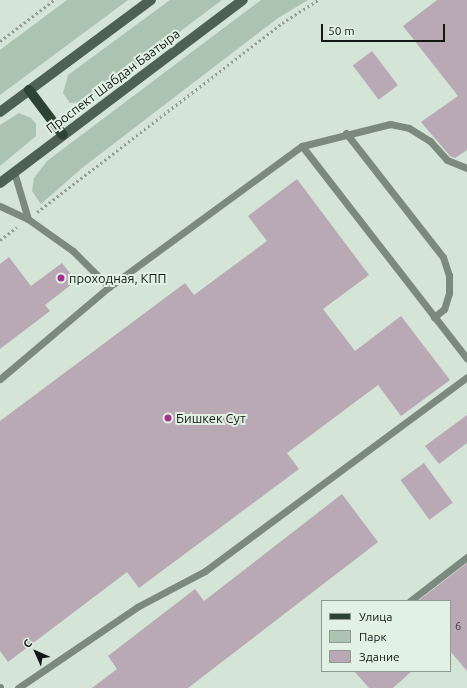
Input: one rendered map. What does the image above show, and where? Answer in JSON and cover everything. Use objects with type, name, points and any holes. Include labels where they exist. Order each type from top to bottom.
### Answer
[{"type":"main road","points":[[0,112],[151,0]]},
{"type":"main road","name":"Проспект Шабдан Баатыра","points":[[0,183],[243,0]]},
{"type":"main road","points":[[29,90],[62,135]]},
{"type":"lane","points":[[0,379],[109,287],[302,146],[346,133],[390,124],[409,128],[430,141],[447,160],[467,168]]},
{"type":"lane","points":[[346,133],[443,257],[449,275],[449,293],[444,309],[434,317]]},
{"type":"lane","points":[[302,146],[467,359]]},
{"type":"lane","points":[[14,172],[28,219]]},
{"type":"lane","points":[[0,206],[28,219],[72,251],[109,287]]},
{"type":"lane","points":[[18,688],[137,607],[205,571],[467,377]]},
{"type":"lane","points":[[411,600],[467,557]]},
{"type":"path","points":[[0,41],[54,0]]},
{"type":"path","points":[[0,240],[282,23],[318,0]]},
{"type":"green space","points":[[67,0],[128,0],[0,95],[0,50]]},
{"type":"green space","points":[[170,0],[222,0],[86,102],[70,103],[63,93],[68,75]]},
{"type":"green space","points":[[261,0],[308,0],[278,18],[82,168],[41,204],[32,191],[34,178],[47,161]]},
{"type":"green space","points":[[19,113],[31,118],[36,124],[36,136],[0,166],[0,125]]},
{"type":"building","points":[[437,0],[467,0],[467,150],[455,158],[450,156],[421,122],[458,96],[403,26]]},
{"type":"building","points":[[372,51],[398,85],[379,100],[353,65]]},
{"type":"building","name":"Бишкек Сут","points":[[297,179],[369,275],[323,309],[355,351],[401,316],[450,380],[401,416],[378,385],[287,453],[299,469],[139,588],[127,572],[8,662],[0,651],[0,421],[185,283],[194,295],[267,241],[248,216]]},
{"type":"building","points":[[9,257],[31,286],[62,263],[76,281],[45,305],[50,311],[0,349],[0,264]]},
{"type":"building","points":[[467,415],[467,443],[439,464],[425,446]]},
{"type":"building","points":[[424,463],[453,503],[429,520],[401,480]]},
{"type":"building","points":[[342,494],[378,542],[188,688],[92,688],[117,669],[108,656],[195,589],[204,601]]},
{"type":"building","points":[[467,563],[467,671],[451,652],[451,600],[419,600]]},
{"type":"building","points":[[355,672],[411,672],[393,688],[369,688]]},
{"type":"place","name":"проходная, КПП","points":[[61,278]]},
{"type":"place","name":"Бишкек Сут","points":[[168,418]]}]
